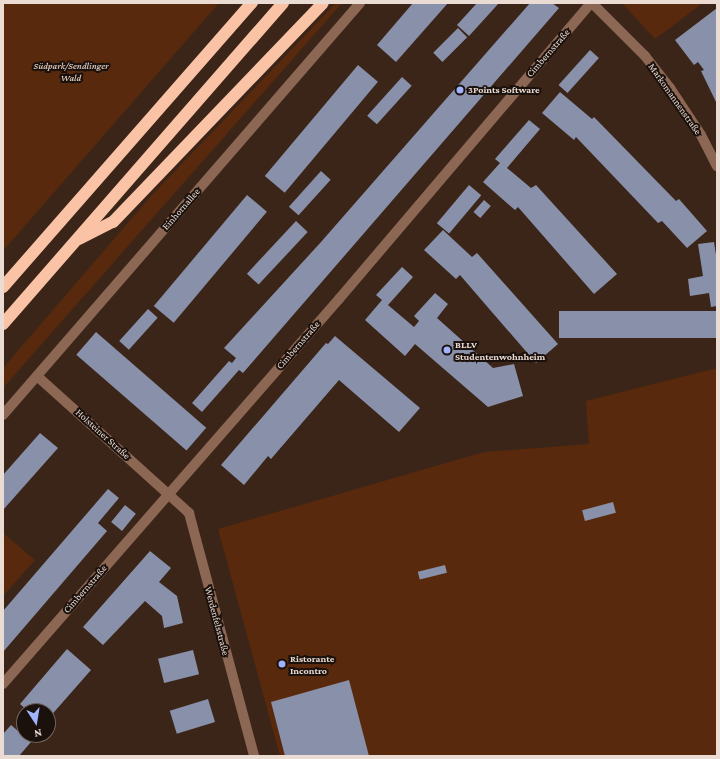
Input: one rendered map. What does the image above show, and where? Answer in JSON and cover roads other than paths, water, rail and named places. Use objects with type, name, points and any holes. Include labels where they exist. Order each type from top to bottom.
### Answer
[{"type":"highway","points":[[3,287],[252,3]]},
{"type":"highway","points":[[3,324],[283,3]]},
{"type":"highway","points":[[75,241],[113,222],[323,3]]},
{"type":"street","name":"Einhornallee","points":[[3,415],[360,3]]},
{"type":"street","name":"Markomannenstraße","points":[[591,3],[645,56],[670,88],[701,135],[717,166]]},
{"type":"street","name":"Cimbernstraße","points":[[3,684],[339,299],[591,3]]},
{"type":"street","name":"Holsteiner Straße","points":[[37,376],[169,492]]},
{"type":"street","name":"Werdenfelsstraße","points":[[169,492],[189,513],[254,756]]},
{"type":"place","name":"3Points Software","points":[[460,90]]},
{"type":"place","name":"BLLV Studentenwohnheim","points":[[447,350]]},
{"type":"place","name":"Ristorante Incontro","points":[[282,664]]},
{"type":"park label","name":"Südpark/Sendlinger Wald","points":[[71,70]]}]
